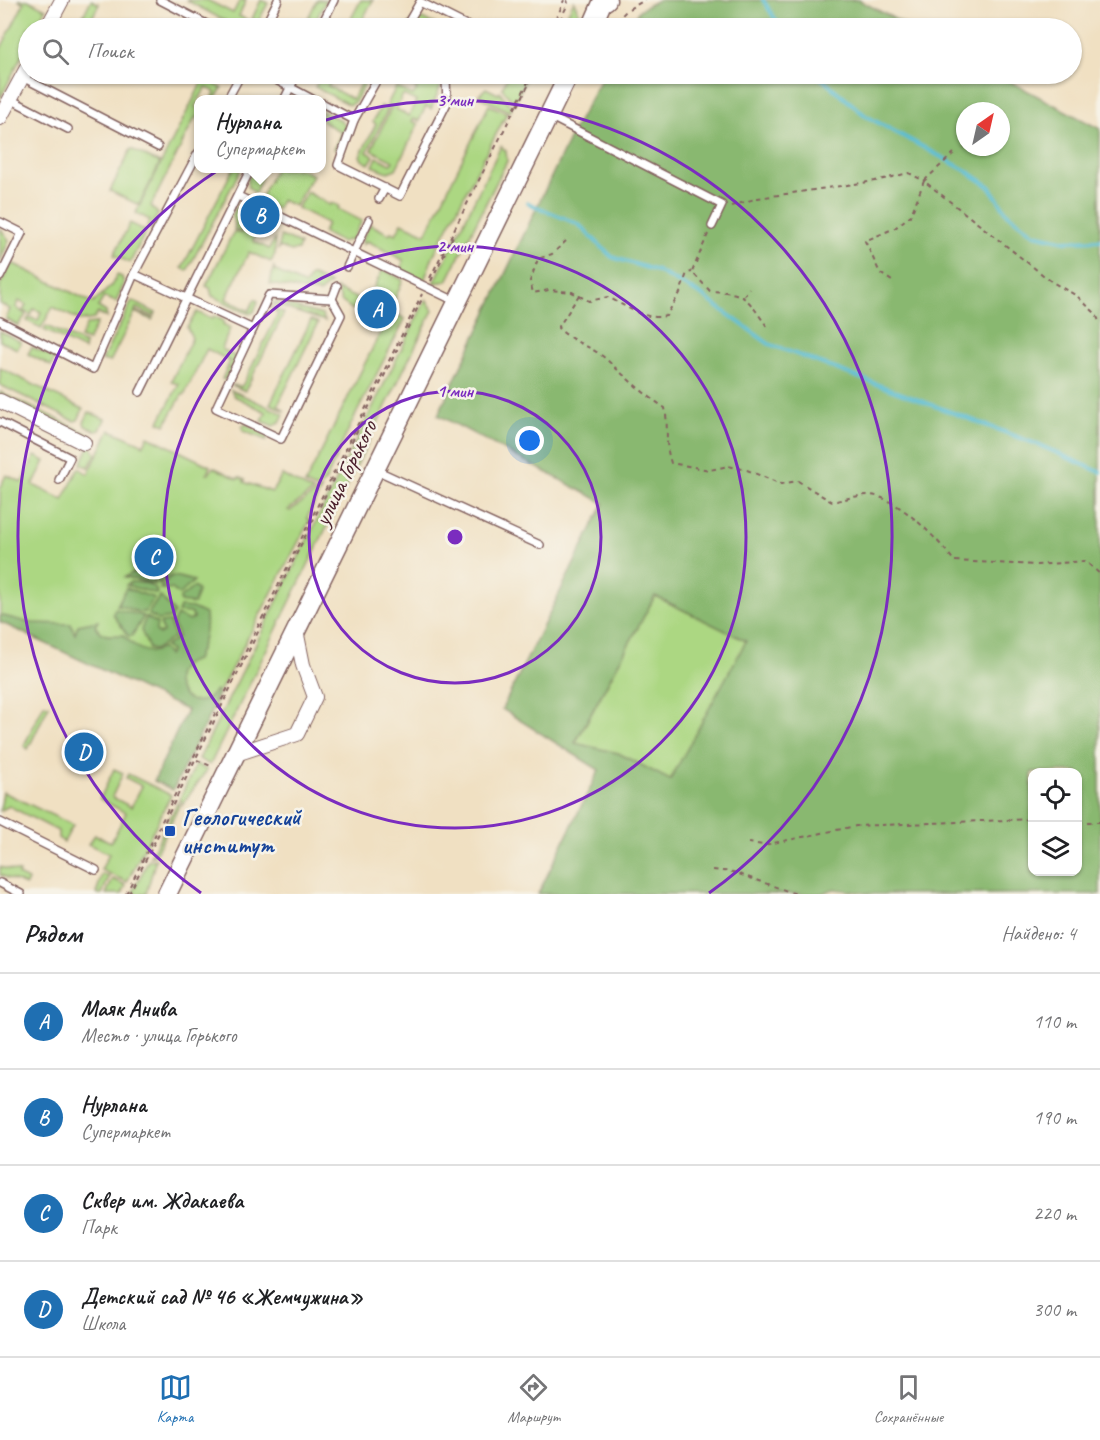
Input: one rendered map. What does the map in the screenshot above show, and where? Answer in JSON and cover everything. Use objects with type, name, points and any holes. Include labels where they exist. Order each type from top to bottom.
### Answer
[{"type":"main road","points":[[595,18],[602,1]]},
{"type":"main road","name":"улица Горького","points":[[167,894],[455,301],[564,84]]},
{"type":"street","points":[[52,18],[62,0]]},
{"type":"street","points":[[0,118],[18,84]]},
{"type":"street","points":[[0,401],[84,443]]},
{"type":"street","points":[[236,754],[297,734],[311,706],[315,697],[303,665],[296,630]]},
{"type":"lane","points":[[160,0],[195,18]]},
{"type":"lane","points":[[269,18],[278,0]]},
{"type":"lane","points":[[325,18],[334,0]]},
{"type":"lane","points":[[411,18],[420,2],[452,18]]},
{"type":"lane","points":[[46,84],[158,147]]},
{"type":"lane","points":[[285,84],[306,95]]},
{"type":"lane","points":[[286,95],[292,84]]},
{"type":"lane","points":[[374,84],[354,120],[338,165],[400,196],[447,103],[446,84]]},
{"type":"lane","points":[[10,99],[68,129]]},
{"type":"lane","points":[[326,106],[354,120]]},
{"type":"lane","points":[[548,116],[722,205],[712,226]]},
{"type":"lane","points":[[0,321],[93,369],[134,274],[194,161]]},
{"type":"lane","points":[[140,392],[249,173]]},
{"type":"lane","points":[[379,200],[384,188]]},
{"type":"lane","points":[[238,196],[455,301]]},
{"type":"lane","points":[[346,267],[369,220]]},
{"type":"lane","points":[[0,222],[22,233],[0,277]]},
{"type":"lane","points":[[134,274],[253,329]]},
{"type":"lane","points":[[332,299],[337,286]]},
{"type":"lane","points":[[270,295],[332,299],[341,315],[281,438],[216,408],[270,295]]},
{"type":"lane","points":[[0,422],[70,458],[59,480]]},
{"type":"lane","points":[[374,469],[540,545]]},
{"type":"lane","points":[[0,822],[96,870]]},
{"type":"lane","points":[[0,883],[21,894]]},
{"type":"path","points":[[559,0],[565,1]]},
{"type":"path","points":[[619,18],[627,10],[645,0]]},
{"type":"path","points":[[558,18],[565,1]]},
{"type":"path","points":[[560,18],[568,4],[565,1]]},
{"type":"path","points":[[127,894],[527,84]]},
{"type":"path","points":[[127,894],[527,84]]},
{"type":"path","points":[[892,281],[880,273],[865,241],[895,228],[911,215],[924,181],[953,154]]},
{"type":"path","points":[[722,205],[736,206],[758,198],[875,181],[909,173],[924,181],[954,207],[980,224],[1052,282],[1077,296],[1096,314],[1100,324]]},
{"type":"path","points":[[567,241],[552,254],[538,259],[529,288],[532,293],[549,290],[579,295],[589,301],[608,297],[633,312],[657,318],[666,316],[680,293],[687,273],[692,272],[712,226]]},
{"type":"path","points":[[692,272],[710,291],[732,292],[744,296],[769,329]]},
{"type":"path","points":[[744,296],[749,288]]},
{"type":"path","points":[[579,295],[558,328],[572,341],[591,348],[665,408],[669,427],[665,445],[671,463],[710,470],[728,466],[747,470],[781,484],[798,481],[832,502],[868,495],[887,498],[931,531],[954,561],[1036,565],[1085,561],[1100,574]]},
{"type":"path","points":[[748,843],[764,845],[856,826],[1028,819]]},
{"type":"path","points":[[1082,822],[1100,822]]},
{"type":"path","points":[[713,870],[734,872],[796,894]]},
{"type":"green space","points":[[18,0],[28,0],[46,9],[41,18],[18,18],[18,63],[0,99],[0,50],[24,3]]},
{"type":"green space","points":[[91,0],[99,4],[92,18],[82,18]]},
{"type":"green space","points":[[186,0],[207,0],[233,13],[240,0],[246,0],[239,16],[244,18],[219,18]]},
{"type":"green space","points":[[261,0],[268,3],[260,18],[252,18]]},
{"type":"green space","points":[[317,0],[326,0],[317,18],[308,18]]},
{"type":"green space","points":[[361,0],[373,0],[363,18],[351,18]]},
{"type":"green space","points":[[658,0],[859,0],[893,18],[635,18],[639,10]]},
{"type":"green space","points":[[574,1],[579,14],[578,18],[566,18]]},
{"type":"green space","points":[[201,84],[215,84],[222,88],[218,95],[214,95],[215,92],[206,87],[202,95],[195,95]]},
{"type":"green space","points":[[317,84],[329,84],[328,86],[352,99],[361,84],[365,84],[355,102],[349,105],[315,87]]},
{"type":"green space","points":[[408,84],[442,84],[431,109],[426,106],[419,121],[414,119],[412,121],[418,124],[396,169],[388,172],[373,166],[377,157],[391,164],[393,161],[371,150],[391,108],[387,105],[396,87],[413,95],[417,89]],"holes":[[[403,95],[416,101],[409,116],[396,109]]]},
{"type":"green space","points":[[504,84],[524,84],[514,104],[502,88]]},
{"type":"green space","points":[[599,84],[1015,84],[1100,129],[1100,894],[873,894],[834,889],[820,894],[538,894],[599,770],[502,709],[604,503],[438,415],[574,129]],"holes":[[[655,596],[746,641],[670,780],[618,753],[575,743]]]},
{"type":"green space","points":[[486,88],[498,94],[500,92],[512,108],[510,112],[478,96]]},
{"type":"green space","points":[[194,98],[194,120],[151,206],[158,214],[151,229],[147,227],[150,220],[136,213]]},
{"type":"green space","points":[[489,105],[507,113],[433,256],[424,281],[402,270],[403,260],[367,241],[363,245],[362,240],[370,224],[389,234],[391,232],[396,234],[402,223],[426,234]]},
{"type":"green space","points":[[381,106],[388,109],[367,152],[374,156],[369,164],[360,156],[376,124],[373,122]]},
{"type":"green space","points":[[326,113],[340,120],[346,127],[336,150],[334,149],[341,132],[326,123]]},
{"type":"green space","points":[[501,146],[506,151],[507,161],[447,281],[434,283]]},
{"type":"green space","points":[[131,149],[160,163],[139,205],[110,191]]},
{"type":"green space","points":[[231,173],[239,173],[187,271],[182,268]]},
{"type":"green space","points":[[273,173],[313,175],[295,206],[281,200],[277,209],[259,201]]},
{"type":"green space","points":[[248,176],[262,176],[255,193],[248,187]]},
{"type":"green space","points":[[307,192],[330,205],[332,203],[339,206],[338,209],[362,221],[352,239],[341,242],[323,233],[327,223],[297,208]]},
{"type":"green space","points":[[244,206],[261,214],[266,223],[256,222],[253,230],[234,231],[235,224],[232,216],[236,208]]},
{"type":"green space","points":[[130,223],[146,231],[130,263],[114,255]]},
{"type":"green space","points":[[0,228],[9,240],[0,262]]},
{"type":"green space","points":[[257,232],[253,241],[269,249],[275,239],[275,254],[271,262],[249,252],[226,299],[249,311],[255,299],[258,301],[254,312],[249,314],[212,296],[210,288],[206,286],[233,233]]},
{"type":"green space","points":[[281,236],[300,244],[298,250],[291,251],[280,247],[278,250]]},
{"type":"green space","points":[[12,263],[93,303],[111,286],[117,275],[122,277],[124,284],[116,302],[104,297],[98,307],[106,312],[107,318],[98,313],[94,319],[81,321],[53,307],[41,328],[27,321],[29,317],[38,321],[41,312],[34,309],[31,315],[23,311],[26,305],[19,301],[16,307],[26,315],[18,326],[6,319],[10,309],[0,304],[0,285]]},
{"type":"green space","points":[[274,266],[274,270],[305,285],[311,275],[330,284],[319,293],[270,284]]},
{"type":"green space","points":[[383,269],[403,280],[390,309],[369,298]]},
{"type":"green space","points":[[337,289],[358,299],[353,310],[341,301]]},
{"type":"green space","points":[[426,299],[433,310],[210,765],[199,759]]},
{"type":"green space","points":[[132,301],[156,313],[154,316],[136,308],[135,311],[153,318],[152,320],[135,312],[110,362],[102,360]]},
{"type":"green space","points":[[275,302],[322,315],[325,321],[272,304]]},
{"type":"green space","points":[[270,307],[284,313],[245,391],[232,385],[242,386],[278,314]]},
{"type":"green space","points":[[391,311],[405,319],[352,422],[325,482],[316,489],[305,484]]},
{"type":"green space","points":[[197,312],[212,319],[214,316],[224,321],[223,324],[230,328],[222,349],[237,358],[225,380],[222,379],[230,361],[207,349],[184,395],[165,425],[159,422],[179,384],[171,382],[192,338],[187,327]]},
{"type":"green space","points":[[311,320],[318,323],[278,405],[285,411],[270,404]]},
{"type":"green space","points":[[97,323],[88,341],[80,338],[87,324]]},
{"type":"green space","points":[[46,326],[85,344],[84,350],[44,330]]},
{"type":"green space","points":[[0,331],[21,342],[17,349],[0,341]]},
{"type":"green space","points":[[32,347],[55,358],[51,366],[28,354]]},
{"type":"green space","points":[[0,368],[83,409],[78,420],[74,421],[0,385]]},
{"type":"green space","points":[[231,390],[284,414],[280,422],[273,426],[262,421],[266,412],[234,396]]},
{"type":"green space","points":[[0,392],[91,435],[89,439],[0,398]]},
{"type":"green space","points":[[89,412],[105,419],[100,430],[96,431],[85,426],[84,422]]},
{"type":"green space","points":[[246,424],[268,436],[266,440],[243,431],[242,427]]},
{"type":"green space","points":[[110,430],[144,445],[148,436],[210,466],[207,474],[213,467],[272,492],[282,475],[313,491],[288,510],[290,511],[322,488],[307,518],[310,520],[205,719],[0,619],[0,488],[6,475],[22,482],[35,456],[45,461],[33,485],[63,500],[79,468],[88,474]]},
{"type":"green space","points":[[90,445],[96,454],[89,467],[81,464]]},
{"type":"green space","points":[[146,566],[155,584],[125,577]]},
{"type":"green space","points":[[155,566],[167,571],[160,585],[153,572]]},
{"type":"green space","points":[[169,577],[194,581],[179,595],[172,589],[160,589]]},
{"type":"green space","points":[[131,582],[147,583],[156,589],[157,594],[126,585]]},
{"type":"green space","points":[[194,587],[198,591],[194,604],[180,602],[180,598]]},
{"type":"green space","points":[[126,588],[154,598],[145,612],[117,606]]},
{"type":"green space","points":[[160,596],[174,612],[171,618],[158,620],[148,614]]},
{"type":"green space","points":[[655,596],[747,641],[670,781],[618,753],[575,744]]},
{"type":"green space","points":[[180,607],[192,608],[205,614],[205,626],[204,637],[196,660],[184,666],[178,674],[177,683],[181,692],[188,699],[196,701],[206,699],[216,690],[218,693],[214,701],[216,702],[173,790],[154,781],[187,710],[0,622],[0,615],[30,623],[71,624],[75,634],[78,625],[98,621],[95,626],[104,634],[123,635],[141,649],[151,652],[162,648],[168,655],[171,651],[165,647],[178,637],[173,623],[177,615],[189,621],[194,618],[191,613],[178,612]]},
{"type":"green space","points":[[115,609],[144,616],[132,636],[128,636],[113,614]]},
{"type":"green space","points":[[146,617],[157,623],[156,631],[159,634],[163,632],[160,623],[170,622],[174,637],[155,650],[149,649],[141,630]]},
{"type":"green space","points":[[44,704],[49,705],[28,749],[24,746]]},
{"type":"green space","points":[[196,764],[207,770],[182,805],[180,798]]},
{"type":"green space","points":[[114,769],[123,773],[112,797],[131,807],[142,786],[126,778],[128,774],[171,795],[127,882],[101,870],[109,854],[88,844],[95,835],[111,842],[126,813],[100,799]]},
{"type":"green space","points":[[3,792],[73,825],[64,842],[58,838],[58,831],[9,806],[0,811]]},
{"type":"green space","points":[[178,802],[179,806],[155,855],[150,857]]},
{"type":"green space","points":[[156,859],[146,894],[132,894],[148,861]]},
{"type":"green space","points":[[0,867],[19,872],[18,875],[28,880],[26,885],[0,875]]},
{"type":"green space","points":[[102,874],[109,877],[102,894],[96,894]]},
{"type":"green space","points":[[113,879],[126,885],[122,894],[106,894]]},
{"type":"waterway","points":[[763,0],[775,18]]},
{"type":"waterway","points":[[828,84],[866,116],[965,170],[989,186],[1007,213],[1034,234],[1066,241],[1100,240]]},
{"type":"waterway","points":[[528,203],[578,224],[612,257],[657,271],[700,294],[769,344],[1039,445],[1100,472]]},
{"type":"place","name":"Нурлана","points":[[260,215]]},
{"type":"place","name":"Маяк Анива","points":[[377,309]]},
{"type":"place","name":"Сквер им. Ждакаева","points":[[154,557]]},
{"type":"place","name":"Детский сад № 46 «Жемчужина»","points":[[84,752]]},
{"type":"place","name":"Геологический институт","points":[[170,831]]}]
